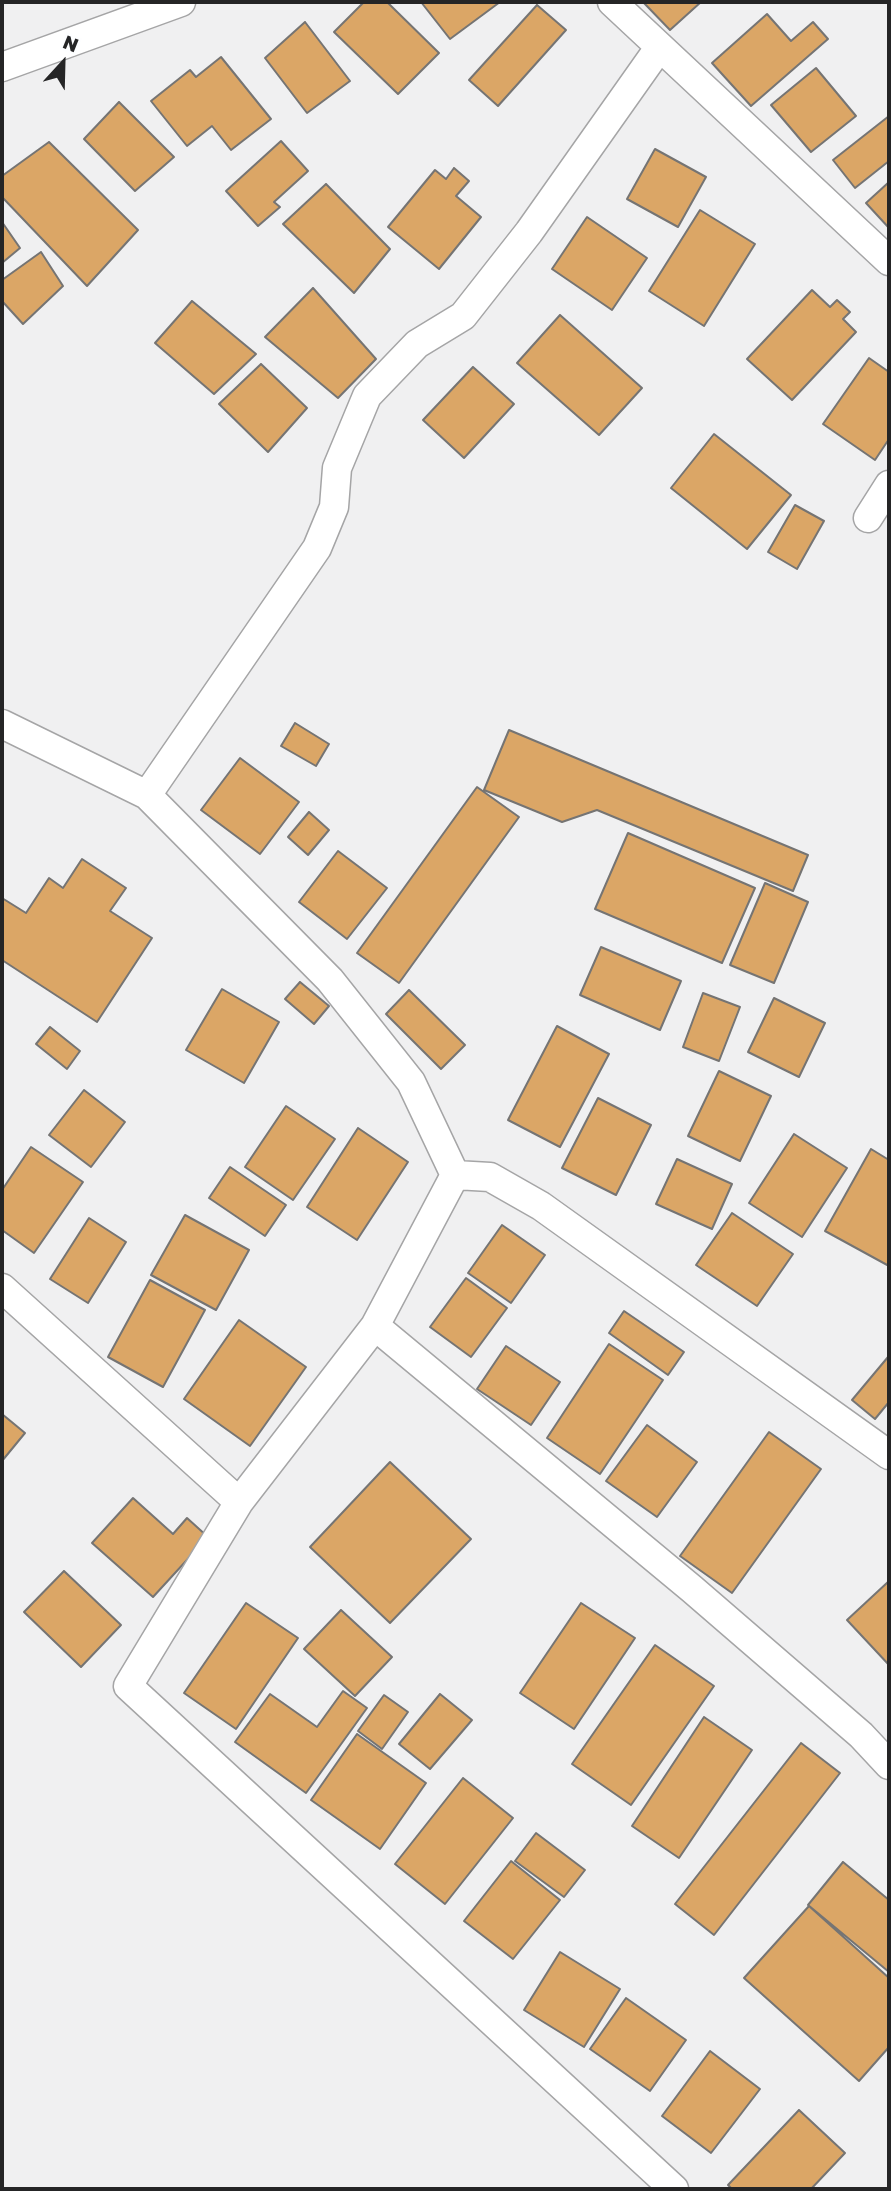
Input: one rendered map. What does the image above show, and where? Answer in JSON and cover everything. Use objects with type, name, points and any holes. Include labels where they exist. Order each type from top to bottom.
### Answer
[{"type":"street","points":[[2,67],[181,2]]},
{"type":"street","points":[[612,2],[889,261]]},
{"type":"street","points":[[147,795],[317,548],[334,507],[337,468],[367,396],[417,344],[463,316],[529,232],[659,48]]},
{"type":"street","points":[[868,518],[889,485]]},
{"type":"street","points":[[2,724],[147,795],[330,980],[411,1082],[455,1175]]},
{"type":"street","points":[[455,1175],[375,1326],[239,1502],[128,1686],[674,2189]]},
{"type":"street","points":[[455,1175],[491,1177],[541,1206],[889,1455]]},
{"type":"street","points":[[2,1288],[239,1502]]},
{"type":"street","points":[[375,1326],[692,1589],[861,1735],[889,1765]]},
{"type":"building","points":[[364,2],[387,2],[439,53],[398,94],[334,32]]},
{"type":"building","points":[[421,2],[500,2],[450,39]]},
{"type":"building","points":[[643,2],[701,2],[670,30]]},
{"type":"building","points":[[537,5],[566,30],[498,106],[469,80]]},
{"type":"building","points":[[767,14],[791,41],[813,22],[828,39],[751,106],[712,63]]},
{"type":"building","points":[[305,22],[350,81],[307,113],[265,58]]},
{"type":"building","points":[[221,57],[271,119],[231,150],[212,126],[187,146],[151,101],[190,70],[196,77]]},
{"type":"building","points":[[816,68],[856,116],[811,152],[771,105]]},
{"type":"building","points":[[119,102],[174,157],[135,191],[84,139]]},
{"type":"building","points":[[889,116],[889,161],[855,188],[833,160]]},
{"type":"building","points":[[281,141],[308,171],[274,202],[280,207],[258,226],[226,191]]},
{"type":"building","points":[[49,142],[138,230],[87,286],[2,197],[2,176]]},
{"type":"building","points":[[655,149],[706,177],[678,227],[627,199]]},
{"type":"building","points":[[454,168],[469,181],[456,196],[481,217],[439,269],[388,227],[435,170],[446,179]]},
{"type":"building","points":[[889,182],[889,228],[866,203]]},
{"type":"building","points":[[326,184],[390,249],[354,293],[283,224]]},
{"type":"building","points":[[700,210],[755,244],[704,326],[649,291]]},
{"type":"building","points":[[587,217],[647,258],[612,310],[552,269]]},
{"type":"building","points":[[2,222],[20,248],[2,263]]},
{"type":"building","points":[[41,252],[63,286],[23,324],[2,301],[2,280]]},
{"type":"building","points":[[313,288],[376,359],[338,398],[265,337]]},
{"type":"building","points":[[812,290],[830,307],[837,300],[850,312],[843,319],[856,332],[792,400],[747,359]]},
{"type":"building","points":[[192,301],[256,354],[214,394],[155,343]]},
{"type":"building","points":[[560,315],[642,388],[599,435],[517,363]]},
{"type":"building","points":[[869,358],[889,372],[889,439],[875,460],[823,424]]},
{"type":"building","points":[[261,364],[307,408],[268,452],[219,404]]},
{"type":"building","points":[[473,367],[514,404],[464,458],[423,420]]},
{"type":"building","points":[[714,434],[791,495],[747,549],[671,488]]},
{"type":"building","points":[[795,505],[824,521],[797,569],[768,552]]},
{"type":"building","points":[[295,723],[329,744],[316,766],[281,746]]},
{"type":"building","points":[[509,730],[808,855],[793,891],[597,810],[562,822],[484,790]]},
{"type":"building","points":[[240,758],[299,802],[260,854],[201,810]]},
{"type":"building","points":[[477,787],[519,817],[399,983],[357,953]]},
{"type":"building","points":[[309,812],[329,830],[308,855],[288,837]]},
{"type":"building","points":[[628,833],[755,888],[722,963],[595,909]]},
{"type":"building","points":[[338,851],[387,888],[347,939],[299,902]]},
{"type":"building","points":[[82,859],[126,888],[110,911],[152,938],[97,1022],[2,960],[2,898],[26,913],[49,878],[63,888]]},
{"type":"building","points":[[765,883],[808,902],[774,983],[730,965]]},
{"type":"building","points":[[601,947],[681,981],[660,1030],[580,995]]},
{"type":"building","points":[[300,982],[329,1006],[314,1024],[285,999]]},
{"type":"building","points":[[222,989],[279,1022],[244,1083],[186,1050]]},
{"type":"building","points":[[409,990],[465,1045],[441,1069],[386,1014]]},
{"type":"building","points":[[703,993],[740,1007],[719,1061],[683,1047]]},
{"type":"building","points":[[774,998],[825,1023],[799,1077],[748,1052]]},
{"type":"building","points":[[557,1026],[609,1054],[560,1147],[508,1120]]},
{"type":"building","points":[[50,1027],[80,1051],[67,1069],[36,1044]]},
{"type":"building","points":[[719,1071],[771,1096],[740,1161],[688,1136]]},
{"type":"building","points":[[84,1090],[125,1122],[91,1167],[49,1135]]},
{"type":"building","points":[[598,1098],[651,1125],[616,1195],[562,1168]]},
{"type":"building","points":[[286,1106],[335,1139],[293,1200],[245,1167]]},
{"type":"building","points":[[358,1128],[408,1162],[357,1240],[307,1207]]},
{"type":"building","points":[[794,1134],[847,1168],[802,1237],[749,1203]]},
{"type":"building","points":[[31,1147],[83,1182],[34,1253],[2,1230],[2,1190]]},
{"type":"building","points":[[871,1149],[889,1160],[889,1266],[825,1231]]},
{"type":"building","points":[[677,1159],[732,1184],[712,1229],[656,1204]]},
{"type":"building","points":[[230,1167],[286,1205],[265,1236],[209,1198]]},
{"type":"building","points":[[732,1213],[793,1254],[757,1306],[696,1265]]},
{"type":"building","points":[[185,1215],[249,1250],[216,1310],[151,1275]]},
{"type":"building","points":[[89,1218],[126,1242],[88,1303],[50,1279]]},
{"type":"building","points":[[502,1225],[545,1255],[511,1303],[468,1273]]},
{"type":"building","points":[[466,1278],[507,1308],[471,1357],[430,1327]]},
{"type":"building","points":[[150,1280],[205,1310],[163,1387],[108,1357]]},
{"type":"building","points":[[624,1311],[684,1352],[668,1375],[609,1333]]},
{"type":"building","points":[[239,1320],[306,1367],[250,1446],[184,1399]]},
{"type":"building","points":[[609,1344],[663,1380],[600,1474],[547,1438]]},
{"type":"building","points":[[506,1346],[560,1382],[531,1425],[477,1389]]},
{"type":"building","points":[[888,1357],[889,1402],[875,1419],[852,1400]]},
{"type":"building","points":[[2,1414],[25,1433],[2,1461]]},
{"type":"building","points":[[647,1425],[697,1462],[657,1517],[606,1481]]},
{"type":"building","points":[[769,1432],[821,1469],[732,1593],[680,1556]]},
{"type":"building","points":[[390,1462],[471,1539],[390,1623],[310,1547]]},
{"type":"building","points":[[133,1498],[173,1534],[187,1518],[208,1537],[153,1597],[92,1543]]},
{"type":"building","points":[[64,1571],[121,1625],[81,1667],[24,1612]]},
{"type":"building","points":[[889,1581],[889,1665],[847,1620]]},
{"type":"building","points":[[246,1603],[298,1638],[236,1729],[184,1693]]},
{"type":"building","points":[[581,1603],[635,1638],[574,1729],[520,1693]]},
{"type":"building","points":[[341,1610],[392,1657],[355,1696],[304,1649]]},
{"type":"building","points":[[655,1645],[714,1686],[631,1805],[572,1764]]},
{"type":"building","points":[[343,1691],[367,1708],[306,1793],[235,1742],[270,1694],[317,1727]]},
{"type":"building","points":[[440,1694],[472,1720],[430,1769],[399,1744]]},
{"type":"building","points":[[384,1695],[408,1712],[382,1749],[358,1731]]},
{"type":"building","points":[[704,1717],[752,1750],[679,1858],[632,1826]]},
{"type":"building","points":[[357,1734],[426,1783],[380,1849],[311,1800]]},
{"type":"building","points":[[801,1743],[840,1773],[714,1935],[675,1904]]},
{"type":"building","points":[[463,1778],[513,1818],[445,1904],[395,1864]]},
{"type":"building","points":[[536,1833],[585,1870],[564,1897],[515,1861]]},
{"type":"building","points":[[511,1861],[560,1900],[513,1959],[464,1921]]},
{"type":"building","points":[[843,1862],[889,1900],[889,1972],[808,1905]]},
{"type":"building","points":[[809,1906],[889,1978],[889,2047],[859,2081],[744,1978]]},
{"type":"building","points":[[560,1952],[620,1989],[584,2047],[524,2010]]},
{"type":"building","points":[[626,1998],[686,2040],[650,2091],[590,2049]]},
{"type":"building","points":[[710,2051],[760,2089],[711,2153],[662,2116]]},
{"type":"building","points":[[799,2110],[845,2153],[811,2189],[732,2189],[728,2185]]}]
